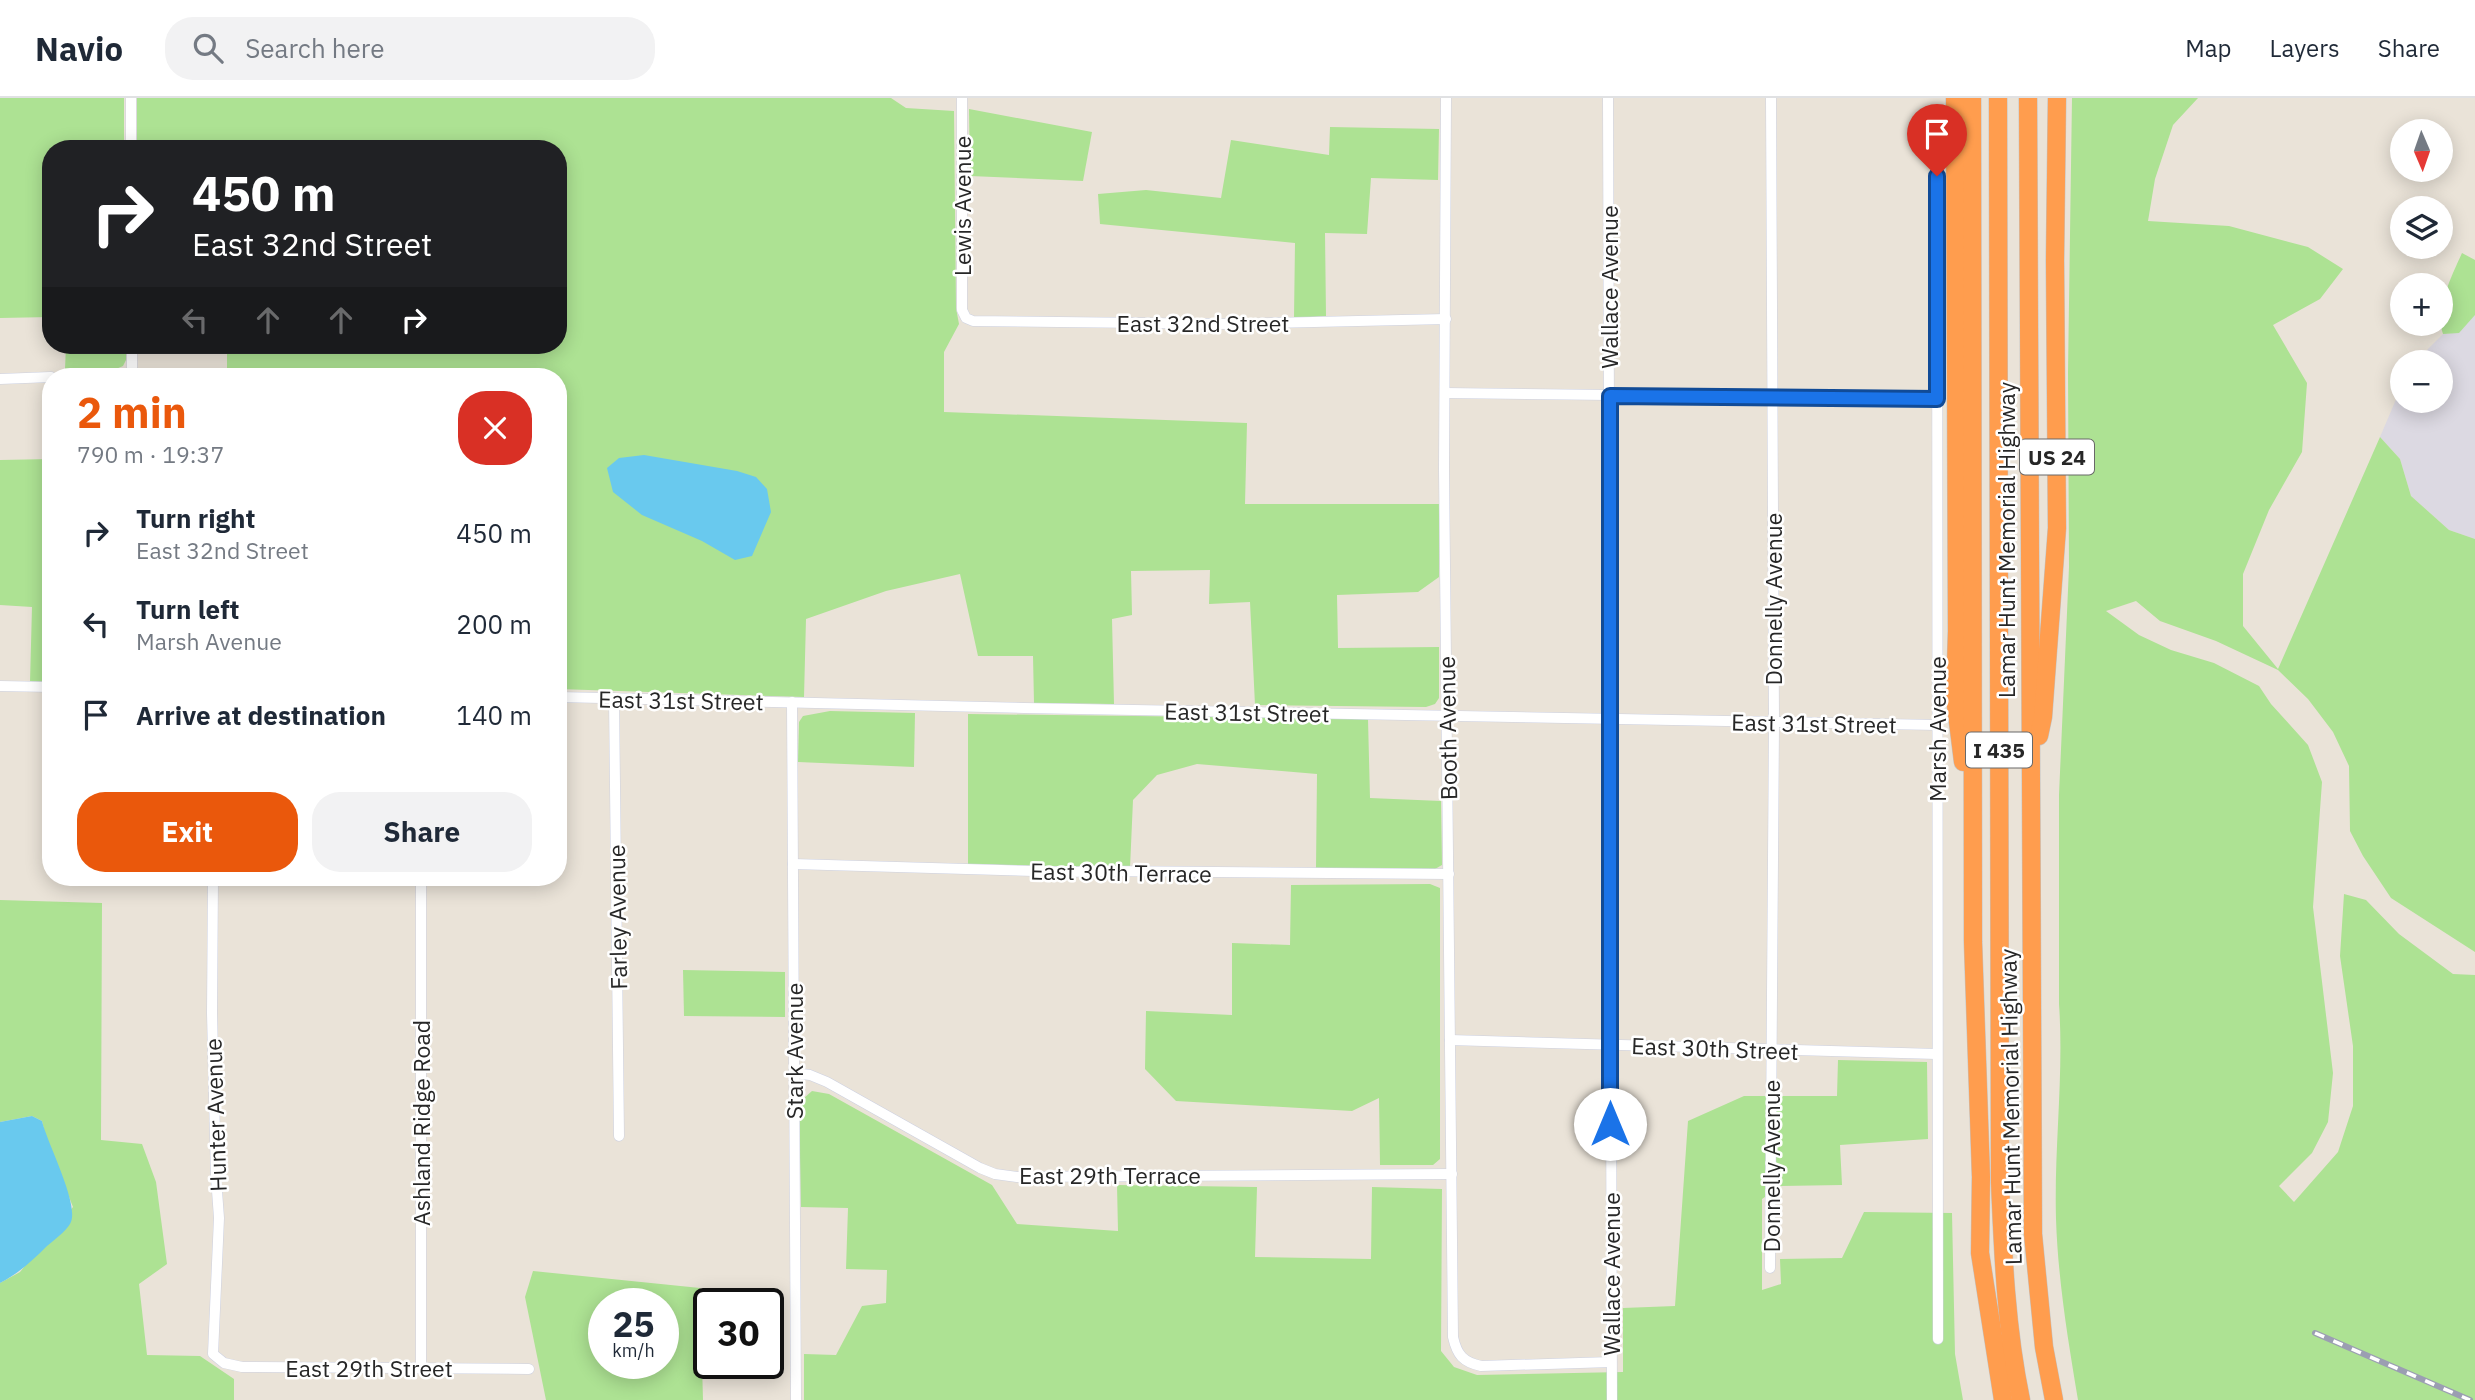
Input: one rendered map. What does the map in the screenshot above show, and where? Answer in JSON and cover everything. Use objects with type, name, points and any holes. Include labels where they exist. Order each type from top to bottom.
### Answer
[{"type":"highway","points":[[1955,98],[1955,698],[1964,764],[1973,795]]},
{"type":"highway","points":[[1972,98],[1973,942],[1980,1253],[2003,1400]]},
{"type":"highway","name":"Lamar Hunt Memorial Highway","points":[[1998,98],[2000,1182],[2004,1262],[2021,1400]]},
{"type":"highway","name":"Lamar Hunt Memorial Highway","points":[[2028,98],[2033,1234],[2044,1347],[2054,1400]]},
{"type":"highway","name":"US 24","points":[[2031,766],[2043,717],[2057,528],[2057,98]]},
{"type":"street","points":[[131,98],[131,140]]},
{"type":"street","name":"Lewis Avenue","points":[[962,98],[963,313]]},
{"type":"street","name":"Booth Avenue","points":[[1446,98],[1445,393],[1453,1337],[1460,1356],[1468,1363],[1481,1366],[1611,1362]]},
{"type":"street","name":"Wallace Avenue","points":[[1608,98],[1612,1400]]},
{"type":"street","name":"Donnelly Avenue","points":[[1770,1268],[1774,723],[1771,98]]},
{"type":"street","name":"Marsh Avenue","points":[[1937,120],[1938,1339]]},
{"type":"street","name":"East 32nd Street","points":[[963,313],[973,321],[1228,324],[1446,319]]},
{"type":"street","points":[[0,379],[42,377]]},
{"type":"street","points":[[1445,393],[1937,399]]},
{"type":"street","points":[[0,686],[42,687]]},
{"type":"street","name":"East 31st Street","points":[[567,697],[1937,725]]},
{"type":"street","name":"Farley Avenue","points":[[614,698],[620,1136]]},
{"type":"street","name":"Stark Avenue","points":[[792,702],[796,1400]]},
{"type":"street","name":"East 30th Terrace","points":[[793,864],[1070,872],[1449,874]]},
{"type":"street","name":"Hunter Avenue","points":[[213,886],[215,1178],[219,1218],[213,1354]]},
{"type":"street","name":"Ashland Ridge Road","points":[[421,886],[421,1369]]},
{"type":"street","name":"East 30th Street","points":[[1450,1040],[1937,1054]]},
{"type":"street","name":"East 29th Terrace","points":[[794,1073],[810,1075],[827,1082],[995,1174],[1025,1177],[1451,1174]]},
{"type":"street","name":"East 29th Street","points":[[213,1354],[224,1363],[242,1367],[529,1369]]},
{"type":"shaded area","points":[[2475,315],[2475,539],[2449,530],[2411,496],[2400,459],[2380,437],[2390,413],[2453,413],[2453,350],[2427,350],[2441,336],[2453,336],[2453,333],[2459,332]]},
{"type":"green space","points":[[0,98],[124,98],[124,140],[42,140],[42,317],[0,318]]},
{"type":"green space","points":[[137,98],[891,98],[906,108],[954,111],[956,308],[959,324],[944,352],[944,412],[1247,423],[1245,504],[1439,504],[1439,577],[1418,592],[1337,595],[1338,648],[1439,647],[1439,698],[1435,704],[1426,707],[1255,705],[1250,602],[1209,604],[1210,570],[1131,571],[1132,615],[1112,619],[1114,704],[1034,703],[1033,656],[978,656],[960,574],[886,591],[806,619],[804,697],[567,689],[567,368],[227,368],[227,354],[567,354],[567,140],[137,140]]},
{"type":"green space","points":[[2072,98],[2198,98],[2173,125],[2155,179],[2148,221],[2229,226],[2308,247],[2343,269],[2320,299],[2273,325],[2307,383],[2302,452],[2269,510],[2243,574],[2243,626],[2278,669],[2380,437],[2400,459],[2411,496],[2449,530],[2475,539],[2475,952],[2391,898],[2350,831],[2349,766],[2333,732],[2308,699],[2278,670],[2216,641],[2160,621],[2136,601],[2106,611],[2139,635],[2171,650],[2214,663],[2259,686],[2271,704],[2308,745],[2322,782],[2313,907],[2333,1073],[2328,1122],[2312,1153],[2279,1186],[2294,1202],[2338,1152],[2353,1106],[2353,1046],[2340,956],[2344,894],[2366,900],[2399,934],[2453,974],[2475,975],[2475,1400],[2078,1400],[2061,1287],[2056,1192],[2060,1057],[2059,795],[2069,567],[2068,372]]},
{"type":"green space","points":[[969,109],[1092,132],[1083,181],[970,176]]},
{"type":"green space","points":[[1330,127],[1439,129],[1438,180],[1371,178],[1367,234],[1325,233],[1326,316],[1294,318],[1295,243],[1100,224],[1098,194],[1146,190],[1221,198],[1231,140],[1329,155]]},
{"type":"green space","points":[[2462,253],[2475,260],[2475,315],[2459,333],[2453,333],[2453,274]]},
{"type":"green space","points":[[66,354],[126,354],[123,366],[118,368],[65,368]]},
{"type":"green space","points":[[42,459],[42,682],[30,682],[32,607],[0,605],[0,460]]},
{"type":"green space","points":[[830,711],[915,713],[914,767],[798,762],[799,722],[803,716]]},
{"type":"green space","points":[[968,714],[1368,719],[1370,798],[1441,801],[1442,865],[1435,869],[1316,868],[1317,774],[1197,764],[1157,775],[1133,800],[1130,868],[968,864]]},
{"type":"green space","points":[[1430,884],[1440,888],[1440,1159],[1433,1165],[1380,1165],[1379,1098],[1352,1111],[1176,1101],[1145,1069],[1146,1011],[1232,1015],[1232,943],[1290,945],[1291,885]]},
{"type":"green space","points":[[0,900],[102,903],[101,1140],[142,1144],[156,1182],[167,1264],[139,1284],[147,1355],[200,1356],[234,1379],[234,1400],[0,1400],[0,1283],[20,1272],[73,1207],[46,1139],[42,1121],[32,1116],[0,1122]]},
{"type":"green space","points":[[683,970],[785,972],[785,1017],[684,1016]]},
{"type":"green space","points":[[1838,1060],[1927,1062],[1928,1139],[1840,1145],[1842,1185],[1781,1186],[1762,1199],[1762,1290],[1781,1284],[1780,1259],[1842,1258],[1864,1212],[1952,1213],[1955,1354],[1963,1400],[804,1400],[804,1354],[836,1355],[862,1306],[886,1303],[887,1270],[846,1269],[848,1208],[801,1207],[799,1108],[804,1098],[812,1091],[829,1094],[992,1185],[1017,1224],[1118,1231],[1117,1185],[1257,1187],[1255,1257],[1371,1259],[1372,1187],[1442,1189],[1441,1351],[1454,1367],[1477,1375],[1623,1372],[1623,1308],[1675,1306],[1688,1121],[1744,1096],[1837,1096]]},
{"type":"green space","points":[[533,1271],[700,1288],[693,1288],[693,1379],[702,1379],[703,1400],[546,1400],[525,1297]]},
{"type":"water","points":[[644,455],[737,471],[756,477],[767,489],[771,512],[752,556],[735,560],[702,541],[642,515],[613,492],[607,468],[619,458]]},
{"type":"water","points":[[32,1116],[42,1121],[67,1190],[72,1216],[70,1224],[62,1233],[25,1266],[0,1283],[0,1122]]},
{"type":"railway","points":[[2315,1333],[2470,1400]]},
{"type":"route","points":[[1610,1124],[1610,396],[1937,399],[1937,176]]}]
